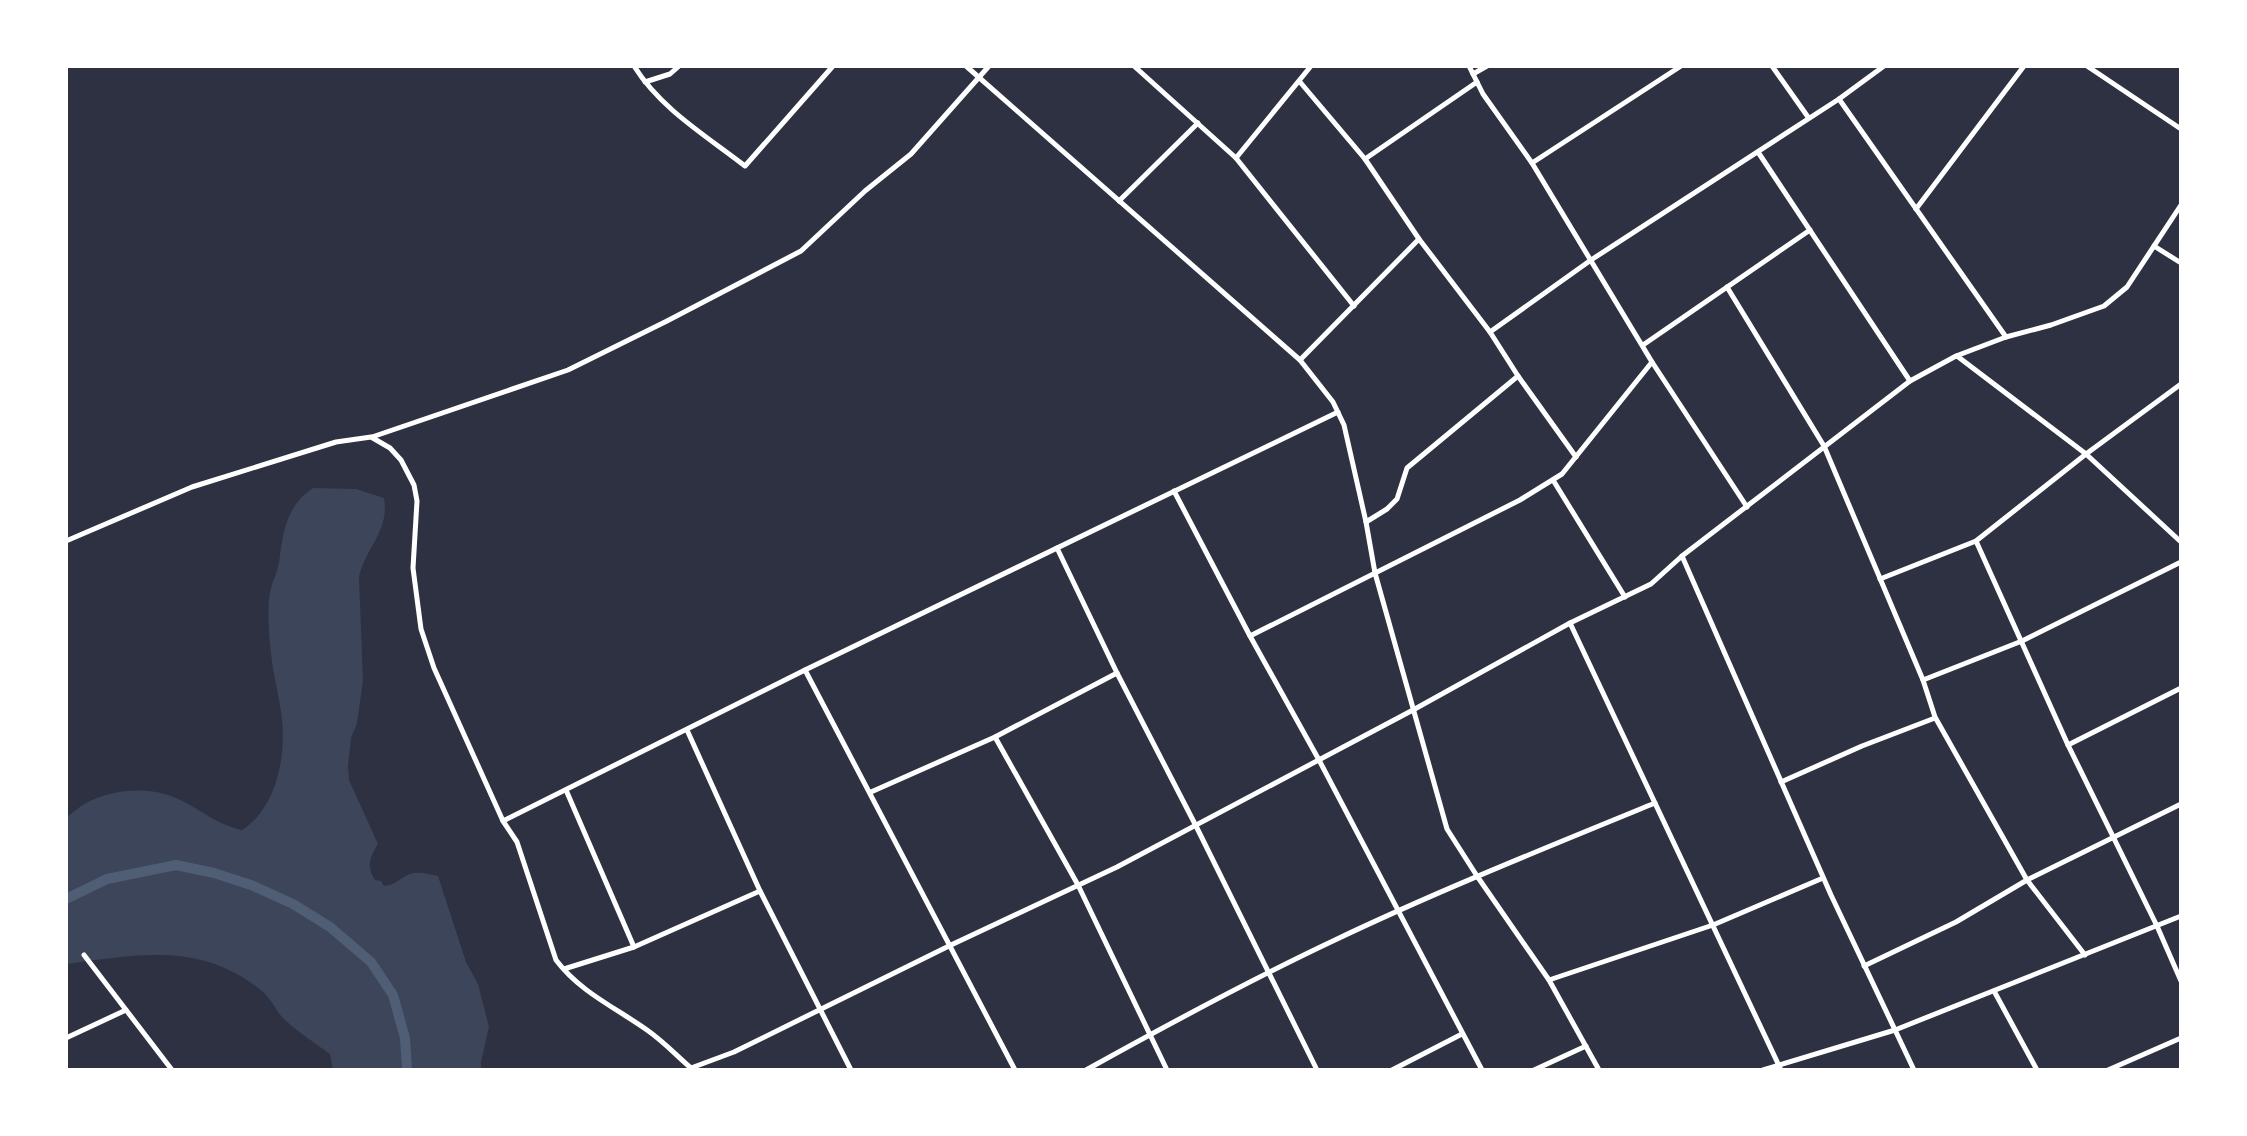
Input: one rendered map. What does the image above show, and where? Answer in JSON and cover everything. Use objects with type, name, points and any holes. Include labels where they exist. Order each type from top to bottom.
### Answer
[{"type":"street","points":[[634,66],[665,106],[745,166],[833,66]]},
{"type":"street","points":[[644,82],[670,74],[679,66]]},
{"type":"street","points":[[966,66],[1300,360],[1321,383],[1344,425],[1375,573],[1447,829],[1549,980],[1599,1070]]},
{"type":"street","points":[[66,541],[192,487],[336,442],[371,437],[568,370],[667,321],[801,251],[865,191],[911,154],[989,66]]},
{"type":"street","points":[[1134,66],[1236,158],[1354,306]]},
{"type":"street","points":[[1236,158],[1311,66]]},
{"type":"street","points":[[1469,66],[1483,94],[1532,163],[1652,362],[1747,507]]},
{"type":"street","points":[[1473,74],[1487,66]]},
{"type":"street","points":[[1532,163],[1681,66]]},
{"type":"street","points":[[1772,66],[1808,117]]},
{"type":"street","points":[[1490,332],[1591,260],[1839,99],[1884,66]]},
{"type":"street","points":[[1916,209],[2024,66]]},
{"type":"street","points":[[2087,66],[2181,129]]},
{"type":"street","points":[[1300,82],[1365,159],[1576,457]]},
{"type":"street","points":[[1365,159],[1477,82]]},
{"type":"street","points":[[1839,99],[2006,337]]},
{"type":"street","points":[[1119,201],[1198,123]]},
{"type":"street","points":[[1758,152],[1910,381]]},
{"type":"street","points":[[371,437],[390,448],[401,460],[414,485],[417,501],[414,591],[421,629],[434,668],[503,821],[517,842],[556,960],[586,990],[651,1033],[691,1068],[734,1052],[1196,826],[1570,623],[1651,584],[1682,556],[1910,381],[1956,356],[2104,306],[2127,287],[2181,205]]},
{"type":"street","points":[[1643,345],[1810,230]]},
{"type":"street","points":[[1300,360],[1419,239]]},
{"type":"street","points":[[2154,246],[2181,263]]},
{"type":"street","points":[[1727,287],[1824,446],[1923,680],[1935,717],[2027,880],[2085,955]]},
{"type":"street","points":[[1956,356],[2086,454],[2181,542]]},
{"type":"street","points":[[1250,636],[1520,500],[1562,474],[1652,362]]},
{"type":"street","points":[[1366,522],[1397,499],[1407,468],[1518,376]]},
{"type":"street","points":[[1880,579],[1976,541],[2181,384]]},
{"type":"street","points":[[503,821],[805,670],[1338,412]]},
{"type":"street","points":[[1553,480],[1625,597]]},
{"type":"street","points":[[1174,491],[1482,1070]]},
{"type":"street","points":[[1976,541],[2068,745],[2181,981]]},
{"type":"street","points":[[1057,548],[1317,1070]]},
{"type":"street","points":[[1682,556],[1823,878],[1914,1070]]},
{"type":"street","points":[[1923,680],[2022,641],[2181,562]]},
{"type":"street","points":[[1570,623],[1780,1067]]},
{"type":"street","points":[[805,670],[1015,1070]]},
{"type":"street","points":[[871,792],[995,737],[1117,673]]},
{"type":"street","points":[[2068,745],[2181,688]]},
{"type":"street","points":[[1781,782],[1935,717]]},
{"type":"street","points":[[687,730],[760,891],[851,1070]]},
{"type":"street","points":[[995,737],[1078,885],[1167,1070]]},
{"type":"street","points":[[566,790],[634,947]]},
{"type":"street","points":[[1086,1070],[1150,1034],[1397,911],[1655,803]]},
{"type":"street","points":[[1864,966],[1956,922],[2027,880],[2181,804]]},
{"type":"street","points":[[1549,980],[1713,925],[1823,878]]},
{"type":"street","points":[[563,969],[634,947],[760,891]]},
{"type":"street","points":[[1763,1070],[1895,1030],[2181,916]]},
{"type":"street","points":[[84,955],[172,1070]]},
{"type":"street","points":[[1994,991],[2037,1070]]},
{"type":"street","points":[[66,1038],[126,1010]]},
{"type":"street","points":[[1392,1070],[1462,1034]]},
{"type":"street","points":[[2108,1070],[2181,1038]]},
{"type":"street","points":[[1534,1070],[1586,1046]]},
{"type":"shaded area","points":[[313,488],[356,489],[384,498],[384,520],[359,577],[363,681],[357,723],[351,738],[349,780],[378,844],[370,862],[375,880],[381,881],[384,886],[413,873],[438,876],[466,962],[478,984],[489,1027],[481,1070],[333,1070],[330,1054],[285,1020],[262,991],[239,975],[192,958],[144,955],[66,964],[66,818],[96,798],[119,792],[143,791],[176,798],[224,824],[242,830],[254,821],[271,796],[280,766],[283,734],[270,639],[270,592],[291,511]]},
{"type":"waterway","points":[[66,899],[107,879],[176,865],[251,885],[293,904],[330,927],[371,962],[393,995],[405,1038],[407,1070]]}]
